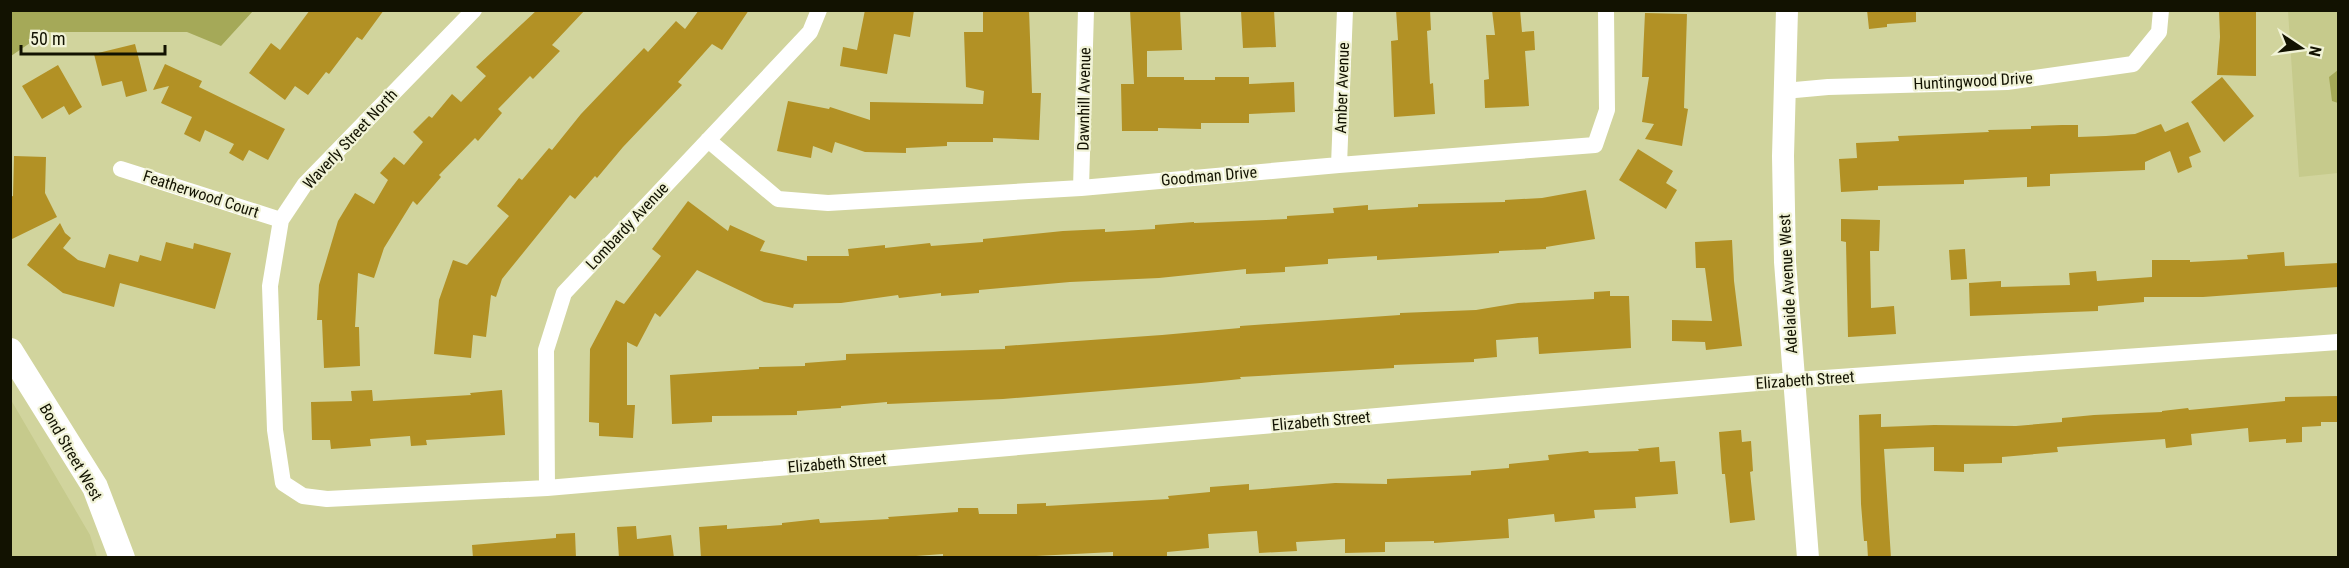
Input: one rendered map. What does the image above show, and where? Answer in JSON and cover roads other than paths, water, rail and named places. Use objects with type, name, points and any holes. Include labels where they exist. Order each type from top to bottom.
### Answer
[{"type":"main road","name":"Adelaide Avenue West","points":[[1786,10],[1783,165],[1785,262],[1808,558]]},
{"type":"main road","name":"Bond Street West","points":[[10,351],[95,487],[122,558]]},
{"type":"street","name":"Waverly Street North","points":[[303,496],[284,483],[274,430],[270,286],[281,220],[305,184],[474,10]]},
{"type":"street","name":"Lombardy Avenue","points":[[547,488],[546,350],[564,293],[810,32],[819,10]]},
{"type":"street","name":"Dawnhill Avenue","points":[[1081,188],[1086,10]]},
{"type":"street","name":"Amber Avenue","points":[[1340,165],[1345,10]]},
{"type":"street","name":"Goodman Drive","points":[[708,140],[778,200],[828,203],[1081,188],[1340,165],[1595,146],[1607,110],[1606,10]]},
{"type":"street","name":"Huntingwood Drive","points":[[1784,91],[1828,87],[2007,82],[2133,64],[2159,32],[2161,10]]},
{"type":"street","name":"Featherwood Court","points":[[121,169],[281,220]]},
{"type":"street","name":"Elizabeth Street","points":[[303,496],[327,499],[547,488],[1794,381],[2338,342]]}]
